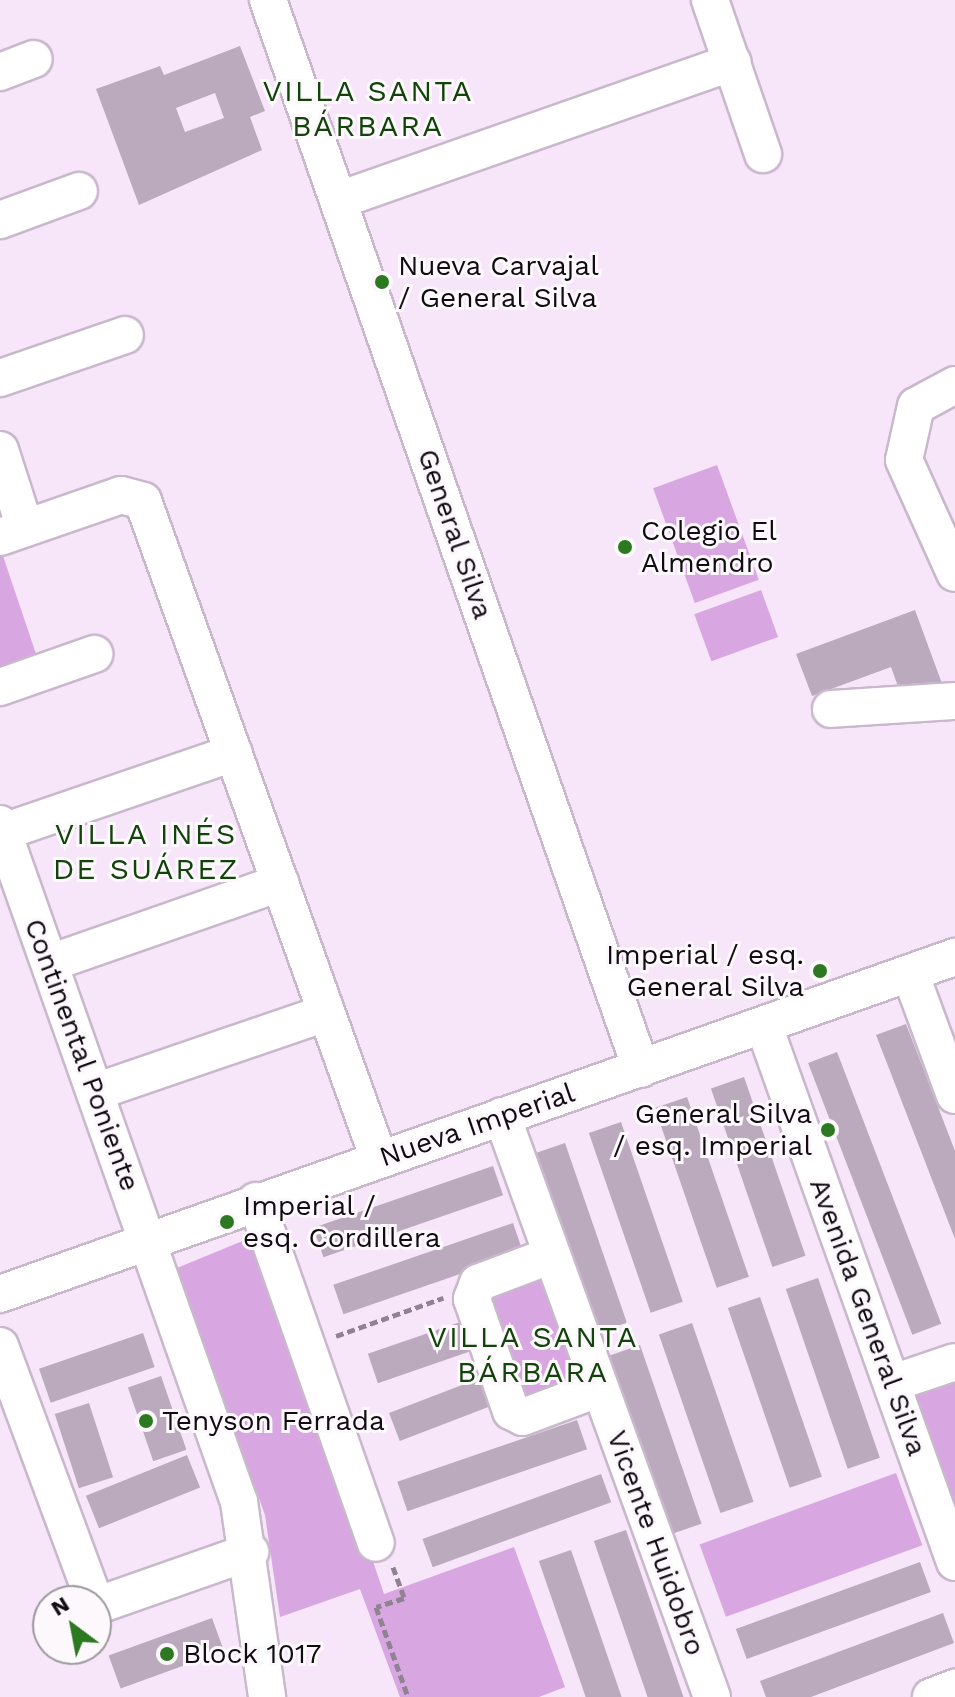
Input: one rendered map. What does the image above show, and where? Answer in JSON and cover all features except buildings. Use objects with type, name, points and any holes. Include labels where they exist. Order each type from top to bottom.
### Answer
[{"type":"street","name":"General Silva","points":[[268,0],[641,1069]]},
{"type":"street","points":[[710,0],[763,154]]},
{"type":"street","points":[[0,72],[34,59]]},
{"type":"street","points":[[339,200],[732,62]]},
{"type":"street","points":[[0,220],[79,191]]},
{"type":"street","points":[[0,378],[125,335]]},
{"type":"street","points":[[955,385],[916,406],[904,460],[955,573]]},
{"type":"street","points":[[0,450],[13,533],[121,495],[137,495],[147,508],[379,1159]]},
{"type":"street","points":[[0,687],[94,654]]},
{"type":"street","points":[[831,709],[955,701]]},
{"type":"street","points":[[1,828],[234,753]]},
{"type":"street","name":"Continental Poniente","points":[[1,828],[239,1502],[250,1552],[267,1697]]},
{"type":"street","points":[[50,963],[280,883]]},
{"type":"street","name":"Nueva Imperial","points":[[2,1287],[149,1242],[256,1201],[955,957]]},
{"type":"street","points":[[910,973],[955,1095]]},
{"type":"street","points":[[95,1092],[326,1013]]},
{"type":"street","name":"Avenida General Silva","points":[[764,1026],[955,1562]]},
{"type":"street","name":"Vicente Huidobro","points":[[502,1116],[712,1697]]},
{"type":"street","points":[[256,1201],[376,1543]]},
{"type":"street","points":[[552,1255],[478,1283],[472,1299],[511,1411],[523,1417],[600,1388]]},
{"type":"street","points":[[0,1346],[93,1598],[104,1603],[250,1552]]},
{"type":"street","points":[[893,1383],[955,1362]]},
{"type":"street","points":[[931,1697],[955,1688]]},
{"type":"path","points":[[327,1339],[475,1291]]},
{"type":"shaded area","points":[[717,465],[759,580],[695,603],[653,488]]},
{"type":"shaded area","points":[[3,556],[37,657],[0,669],[0,557]]},
{"type":"shaded area","points":[[761,590],[778,637],[711,661],[694,614]]},
{"type":"shaded area","points":[[262,1233],[384,1594],[514,1547],[565,1687],[539,1697],[400,1697],[360,1589],[280,1617],[265,1515],[177,1268]]},
{"type":"shaded area","points":[[541,1275],[581,1386],[521,1408],[481,1297]]},
{"type":"shaded area","points":[[955,1377],[955,1508],[915,1391]]},
{"type":"shaded area","points":[[896,1473],[922,1545],[726,1617],[700,1544]]},
{"type":"place","name":"Nueva Carvajal / General Silva","points":[[382,282]]},
{"type":"place","name":"Colegio El Almendro","points":[[625,547]]},
{"type":"place","name":"Imperial / esq. General Silva","points":[[820,971]]},
{"type":"place","name":"General Silva / esq. Imperial","points":[[828,1130]]},
{"type":"place","name":"Imperial / esq. Cordillera","points":[[227,1222]]},
{"type":"place","name":"Tenyson Ferrada","points":[[146,1421]]},
{"type":"place","name":"Block 1017","points":[[167,1654]]},
{"type":"district","name":"VILLA SANTA BÁRBARA","points":[[368,108]]},
{"type":"district","name":"VILLA INÉS DE SUÁREZ","points":[[146,851]]},
{"type":"district","name":"VILLA SANTA BÁRBARA","points":[[533,1354]]}]
